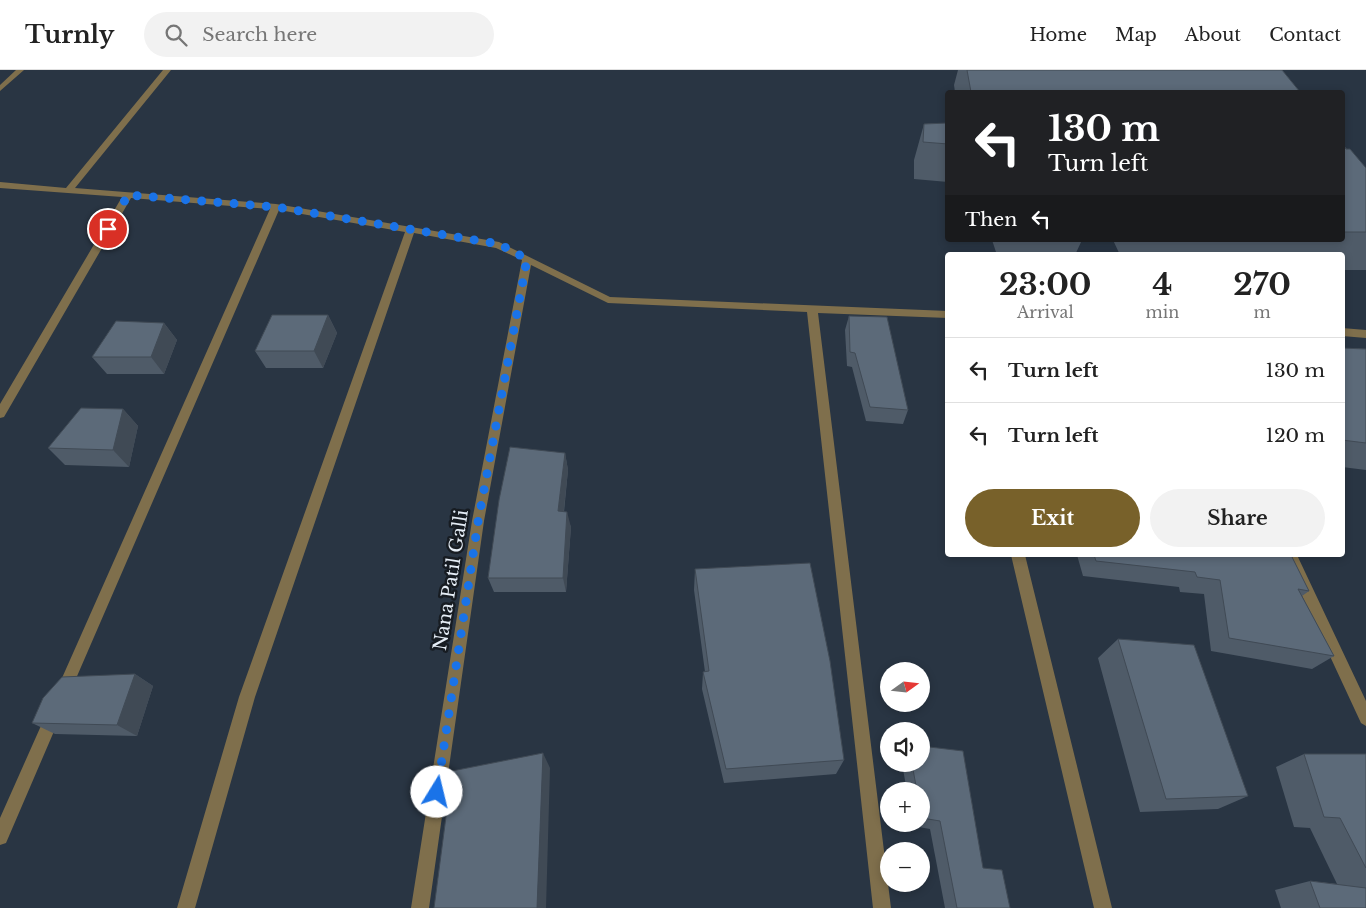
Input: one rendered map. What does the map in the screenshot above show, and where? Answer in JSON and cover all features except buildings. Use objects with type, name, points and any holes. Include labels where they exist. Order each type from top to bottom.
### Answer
[{"type":"street","points":[[0,89],[20,70]]},
{"type":"street","points":[[69,190],[167,70]]},
{"type":"street","points":[[0,185],[276,207],[499,244],[608,300],[945,315]]},
{"type":"street","points":[[0,414],[128,195]]},
{"type":"street","points":[[0,837],[276,207]]},
{"type":"street","points":[[186,908],[247,697],[410,230]]},
{"type":"street","name":"Nana Patil Galli","points":[[420,908],[478,522],[527,259]]},
{"type":"street","points":[[812,309],[882,908]]},
{"type":"street","points":[[1345,332],[1366,334]]},
{"type":"street","points":[[1018,557],[1103,908]]},
{"type":"street","points":[[1291,557],[1366,718]]},
{"type":"route","points":[[108,229],[128,195],[276,207],[499,244],[527,259],[478,522],[437,792]]}]
